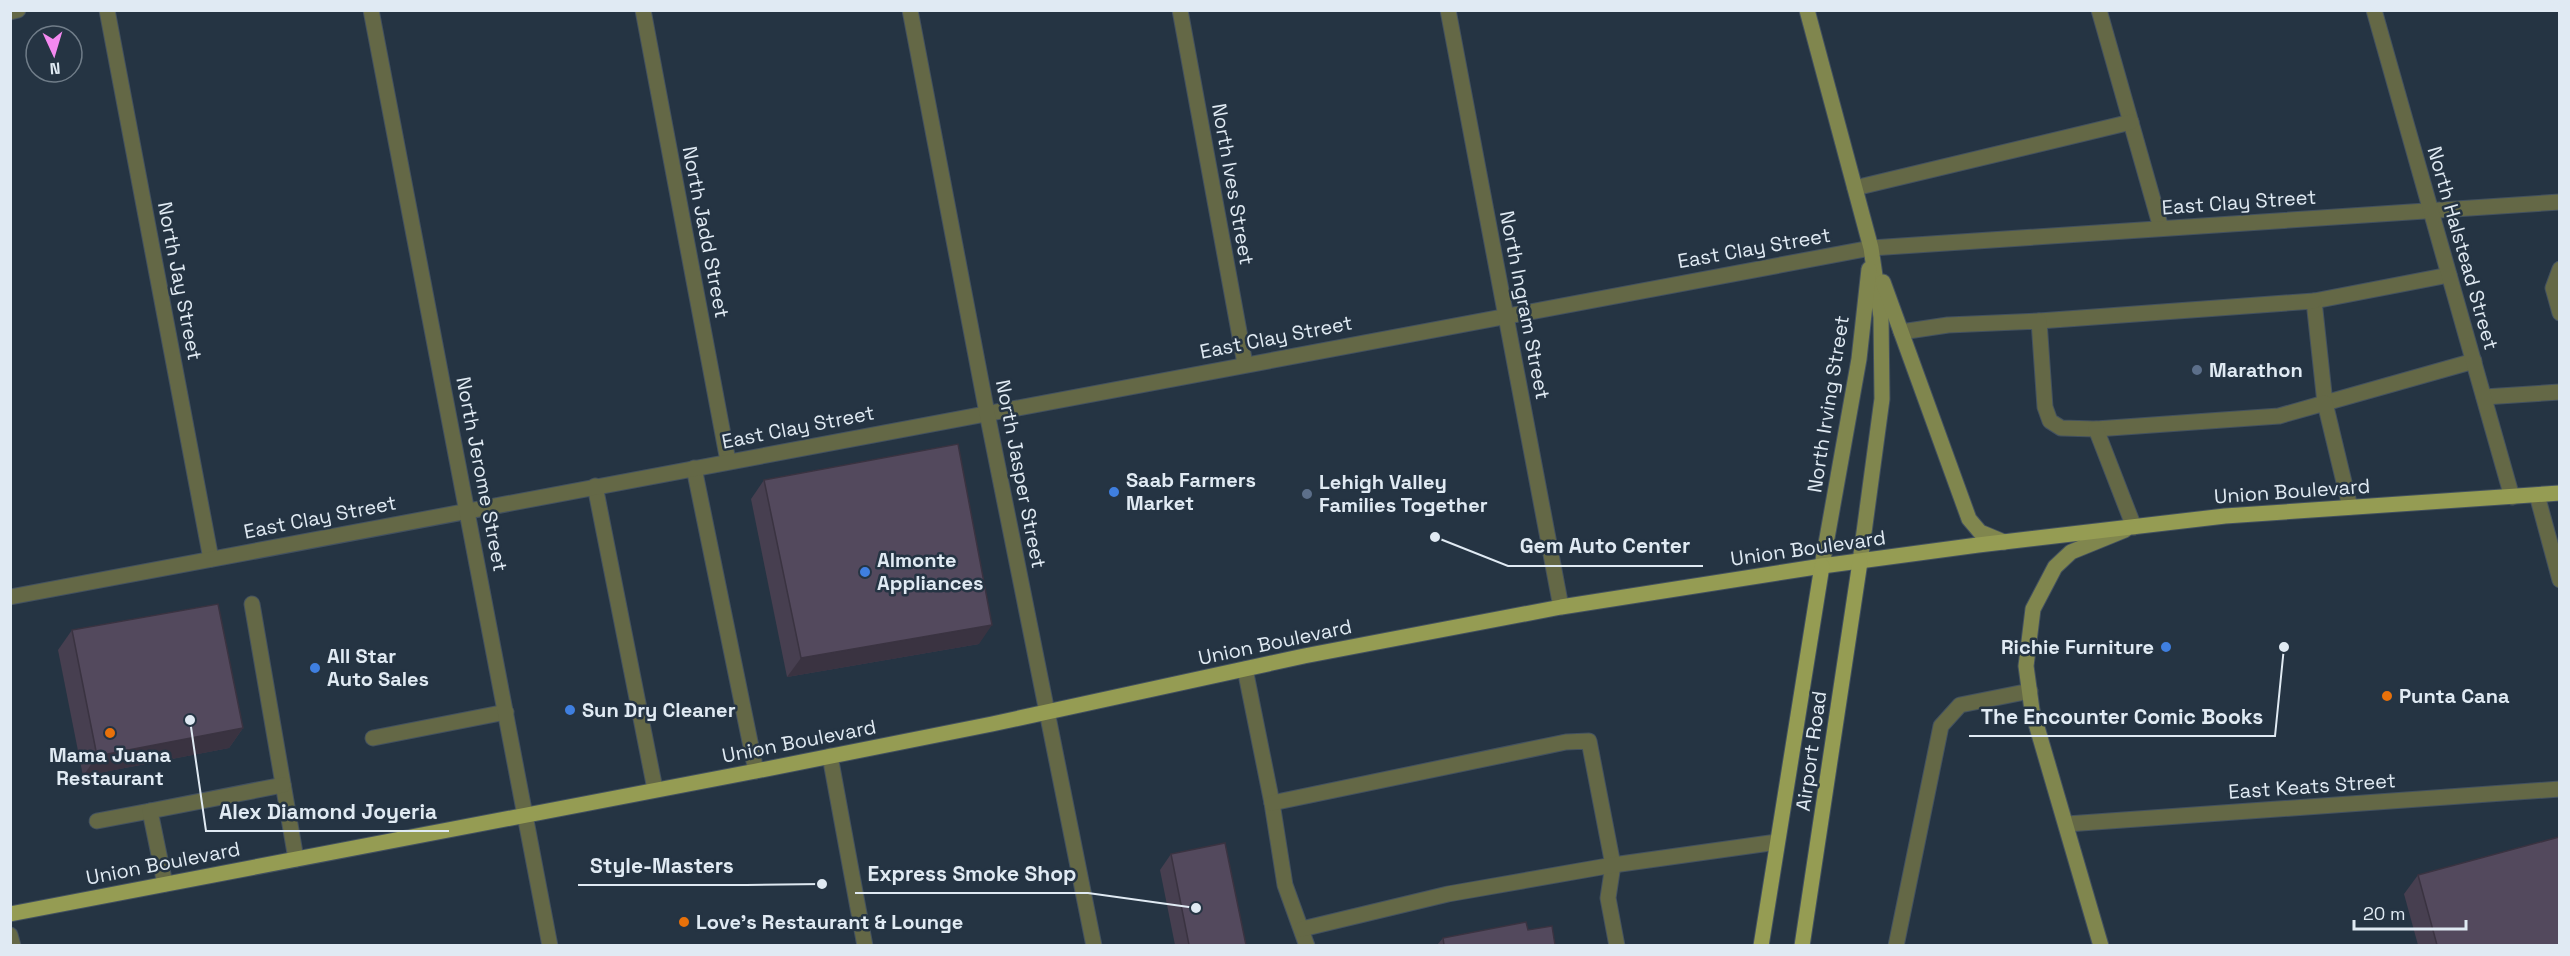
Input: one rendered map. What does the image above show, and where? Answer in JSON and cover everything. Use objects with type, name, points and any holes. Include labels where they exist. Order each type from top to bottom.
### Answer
[{"type":"main road","name":"North Irving Street","points":[[1807,10],[1871,248],[1881,317],[1882,399],[1860,562]]},
{"type":"main road","name":"North Irving Street","points":[[1822,566],[1859,359],[1871,248]]},
{"type":"main road","points":[[1871,248],[1969,519],[1980,532],[2004,542]]},
{"type":"main road","name":"Union Boulevard","points":[[10,914],[756,771],[1245,669],[1561,608],[1822,566],[2225,516],[2559,494]]},
{"type":"main road","points":[[2101,945],[2032,710],[2026,666],[2033,609],[2055,567],[2071,552],[2134,527]]},
{"type":"main road","name":"Airport Road","points":[[1802,945],[1860,562]]},
{"type":"main road","name":"Airport Road","points":[[1761,945],[1822,566]]},
{"type":"street","points":[[10,12],[18,10]]},
{"type":"street","name":"North Jay Street","points":[[107,10],[211,559]]},
{"type":"street","name":"North Jerome Street","points":[[371,10],[550,945]]},
{"type":"street","name":"North Jadd Street","points":[[643,10],[728,461]]},
{"type":"street","name":"North Jasper Street","points":[[910,10],[987,413],[1094,945]]},
{"type":"street","name":"North Ives Street","points":[[1180,10],[1245,364]]},
{"type":"street","name":"North Ingram Street","points":[[1448,10],[1561,608]]},
{"type":"street","points":[[2099,10],[2161,228]]},
{"type":"street","name":"North Halstead Street","points":[[2374,10],[2512,497]]},
{"type":"street","points":[[1855,188],[2131,122]]},
{"type":"street","name":"East Clay Street","points":[[10,597],[1871,248],[2559,202]]},
{"type":"street","points":[[2559,269],[2553,288],[2559,314]]},
{"type":"street","points":[[1901,332],[1948,325],[2039,321],[2314,301],[2450,275]]},
{"type":"street","points":[[2314,301],[2325,403],[2350,507]]},
{"type":"street","points":[[2039,321],[2045,407],[2050,421],[2061,428],[2096,429],[2279,416],[2474,361]]},
{"type":"street","points":[[2484,397],[2559,392]]},
{"type":"street","points":[[2096,429],[2134,527]]},
{"type":"street","points":[[694,468],[756,771]]},
{"type":"street","points":[[596,486],[655,789]]},
{"type":"street","points":[[2537,495],[2559,580]]},
{"type":"street","points":[[252,604],[296,859]]},
{"type":"street","points":[[1245,669],[1272,803],[1285,885],[1307,945]]},
{"type":"street","points":[[1896,945],[1941,726],[1960,705],[2030,691]]},
{"type":"street","points":[[373,738],[506,712]]},
{"type":"street","points":[[1272,803],[1566,742],[1589,741],[1613,865],[1608,898],[1617,945]]},
{"type":"street","points":[[830,756],[865,945]]},
{"type":"street","points":[[97,821],[283,785]]},
{"type":"street","name":"East Keats Street","points":[[2067,824],[2559,789]]},
{"type":"street","points":[[150,811],[165,884]]},
{"type":"street","points":[[1302,929],[1448,894],[1613,865],[1777,842]]},
{"type":"street","points":[[10,935],[13,945]]},
{"type":"building","name":"Almonte Appliances","points":[[958,444],[992,625],[801,658],[764,480]]},
{"type":"building","points":[[218,604],[243,728],[97,756],[72,630]]},
{"type":"building","points":[[2559,837],[2559,945],[2437,945],[2418,875]]},
{"type":"building","points":[[1225,843],[1246,945],[1189,945],[1171,854]]},
{"type":"building","points":[[1526,922],[1528,930],[1552,926],[1555,945],[1444,945],[1443,938]]},
{"type":"place","name":"Marathon","points":[[2197,370]]},
{"type":"place","name":"Saab Farmers Market","points":[[1114,492]]},
{"type":"place","name":"Lehigh Valley Families Together","points":[[1307,494]]},
{"type":"place","name":"Gem Auto Center","points":[[1435,537]]},
{"type":"place","name":"Almonte Appliances","points":[[865,572]]},
{"type":"place","name":"Richie Furniture","points":[[2166,647]]},
{"type":"place","name":"The Encounter Comic Books","points":[[2284,647]]},
{"type":"place","name":"All Star Auto Sales","points":[[315,668]]},
{"type":"place","name":"Punta Cana","points":[[2387,696]]},
{"type":"place","name":"Sun Dry Cleaner","points":[[570,710]]},
{"type":"place","name":"Alex Diamond Joyeria","points":[[190,720]]},
{"type":"place","name":"Mama Juana Restaurant","points":[[110,733]]},
{"type":"place","name":"Style-Masters","points":[[822,884]]},
{"type":"place","name":"Express Smoke Shop","points":[[1196,908]]},
{"type":"place","name":"Love’s Restaurant & Lounge","points":[[684,922]]}]
